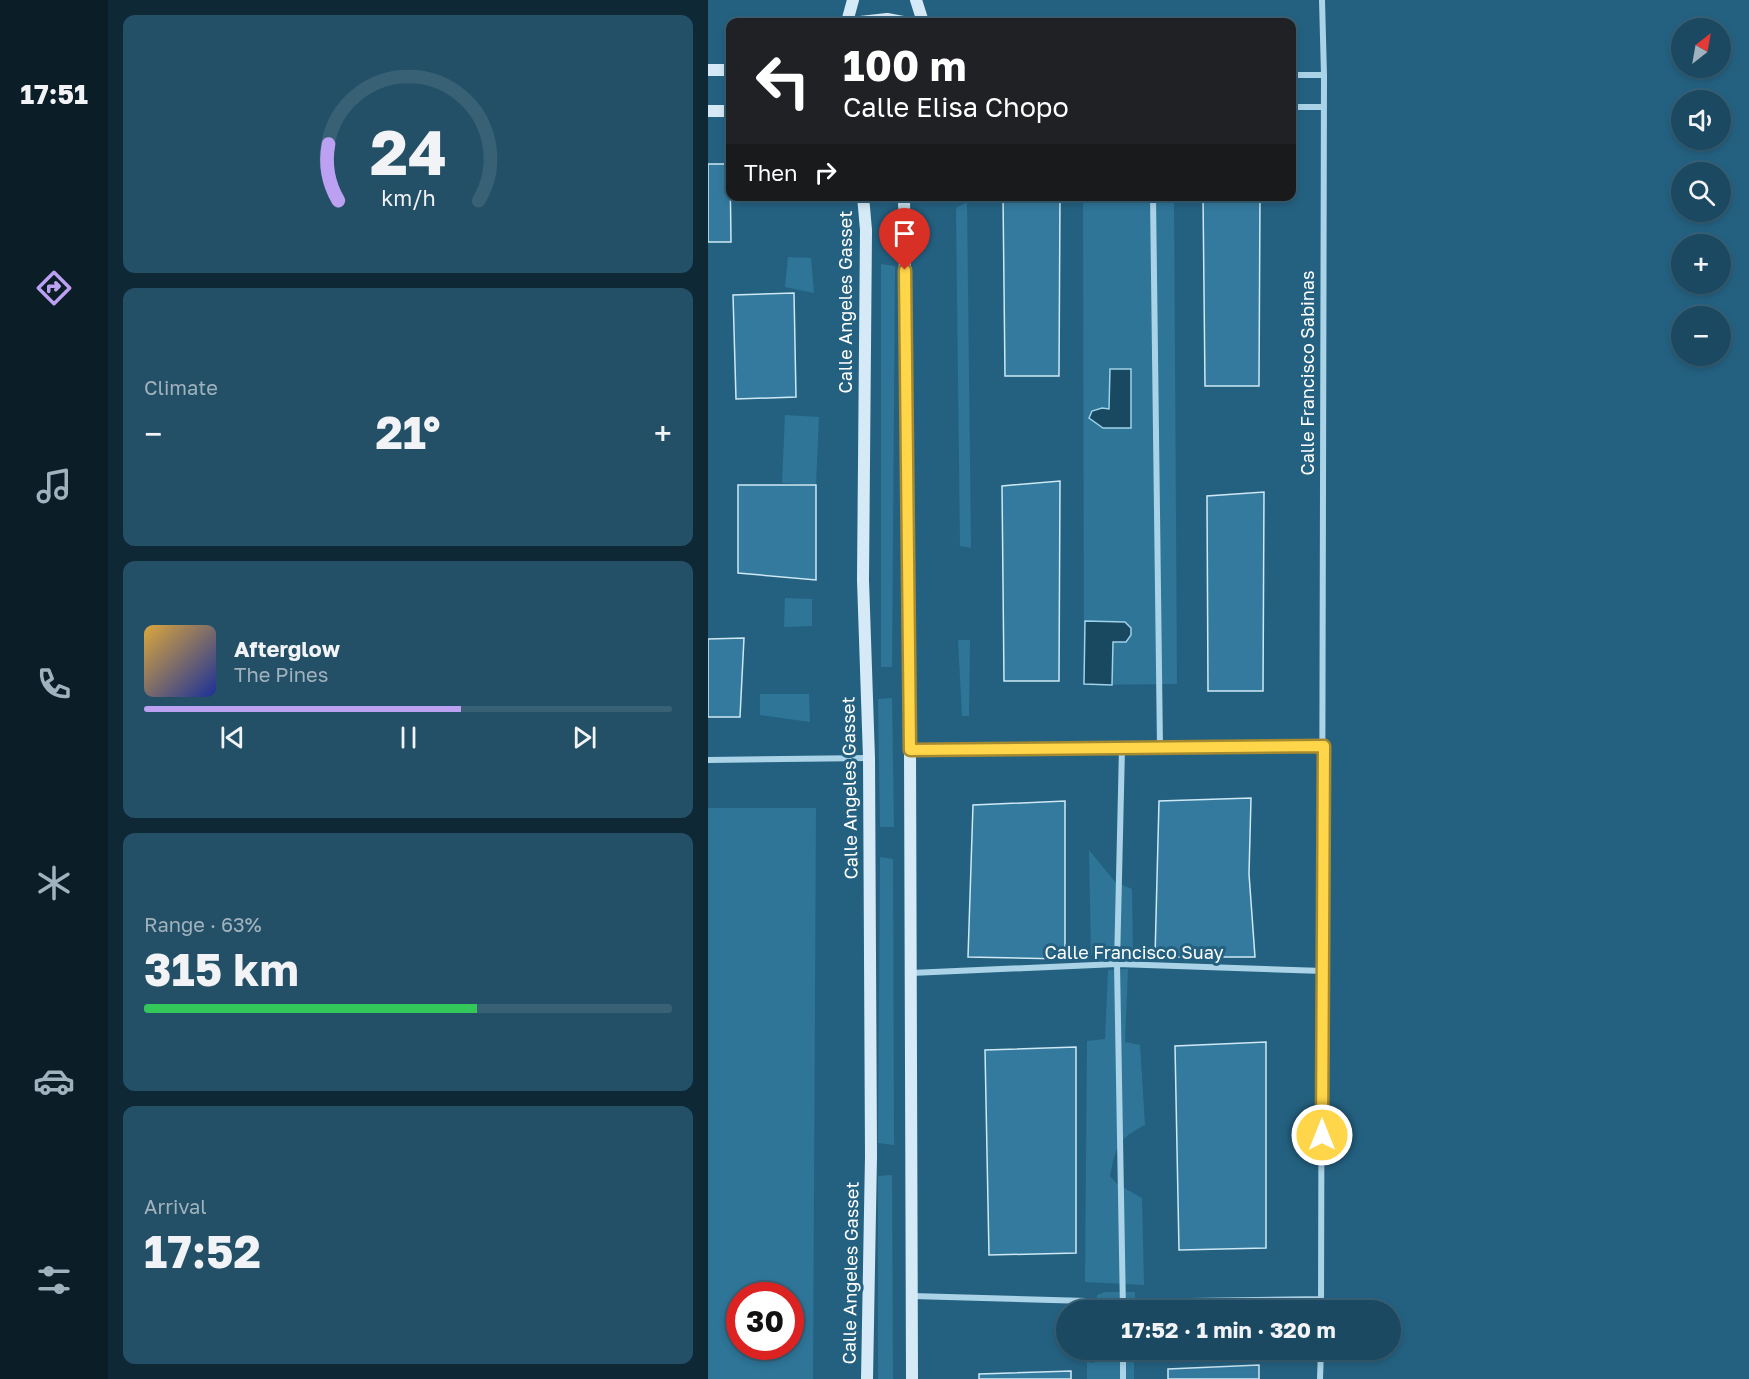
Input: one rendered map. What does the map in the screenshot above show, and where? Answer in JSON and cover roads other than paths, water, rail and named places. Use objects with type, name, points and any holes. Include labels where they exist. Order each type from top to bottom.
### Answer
[{"type":"street","points":[[848,18],[853,0]]},
{"type":"street","points":[[916,0],[922,18]]},
{"type":"street","name":"Calle Francisco Sabinas","points":[[1322,0],[1324,746]]},
{"type":"street","points":[[708,70],[726,70]]},
{"type":"street","points":[[1296,75],[1324,75]]},
{"type":"street","points":[[1296,107],[1324,106]]},
{"type":"street","points":[[708,111],[726,111]]},
{"type":"street","name":"Calle Angeles Gasset","points":[[863,201],[866,242],[863,580],[869,758],[871,1156],[867,1379]]},
{"type":"street","points":[[904,201],[910,750],[912,1379]]},
{"type":"street","points":[[1153,201],[1160,748]]},
{"type":"street","points":[[910,750],[1324,746],[1321,1299],[1255,1300]]},
{"type":"street","points":[[1122,748],[1117,964],[1123,1300]]},
{"type":"street","points":[[708,760],[869,758]]},
{"type":"street","name":"Calle Francisco Suay","points":[[910,973],[1117,964],[1323,971]]},
{"type":"street","points":[[912,1296],[1056,1300]]},
{"type":"street","points":[[1123,1360],[1123,1379]]},
{"type":"street","points":[[1320,1379],[1321,1360]]}]
